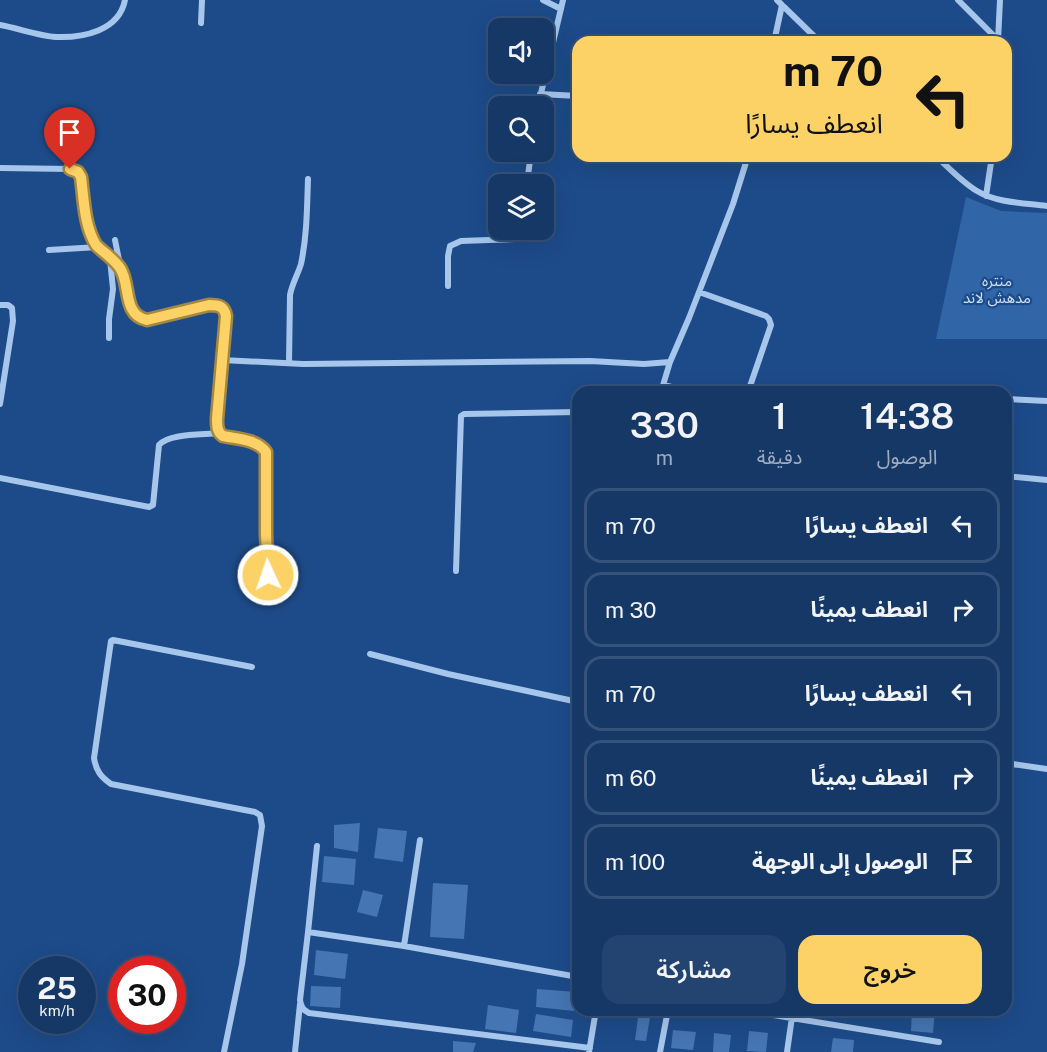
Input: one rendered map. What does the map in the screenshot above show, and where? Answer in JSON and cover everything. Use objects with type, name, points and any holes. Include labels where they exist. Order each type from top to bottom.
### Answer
[{"type":"street","points":[[0,25],[55,37],[90,34],[102,30],[115,20],[124,7],[125,0]]},
{"type":"street","points":[[201,22],[202,0]]},
{"type":"street","points":[[543,0],[561,9]]},
{"type":"street","points":[[563,0],[540,94],[572,96]]},
{"type":"street","points":[[957,0],[993,36]]},
{"type":"street","points":[[998,36],[1000,0]]},
{"type":"street","points":[[775,36],[780,2]]},
{"type":"street","points":[[780,2],[814,36]]},
{"type":"street","points":[[663,386],[670,362],[734,204],[746,162]]},
{"type":"street","points":[[943,162],[975,190],[986,195],[1047,206]]},
{"type":"street","points":[[986,195],[991,162]]},
{"type":"street","points":[[0,168],[70,169],[78,172],[81,177],[86,222],[93,240],[121,269]]},
{"type":"street","points":[[289,363],[290,295],[300,267],[305,243],[308,179]]},
{"type":"street","points":[[115,240],[133,310],[142,319],[147,320],[209,305],[218,305],[223,308],[226,316],[217,419],[219,434]]},
{"type":"street","points":[[448,286],[450,246],[461,241],[488,240]]},
{"type":"street","points":[[49,250],[98,247]]},
{"type":"street","points":[[109,338],[112,289],[110,258]]},
{"type":"street","points":[[699,292],[769,319],[771,325],[750,386]]},
{"type":"street","points":[[0,305],[8,305],[12,308],[13,321],[0,404]]},
{"type":"street","points":[[222,360],[289,363],[590,361],[644,364],[670,362]]},
{"type":"street","points":[[1012,399],[1047,401]]},
{"type":"street","points":[[456,571],[461,416],[464,414],[572,412]]},
{"type":"street","points":[[0,478],[149,507],[154,501],[160,443],[175,437],[219,434],[257,443],[266,452],[268,575]]},
{"type":"street","points":[[1012,477],[1047,480]]},
{"type":"street","points":[[224,1052],[242,964],[262,826],[261,815],[111,784],[98,772],[94,758],[111,641],[252,667]]},
{"type":"street","points":[[370,654],[448,674],[572,701]]},
{"type":"street","points":[[1012,764],[1047,769]]},
{"type":"street","points":[[404,946],[420,840]]},
{"type":"street","points":[[295,1052],[317,846]]},
{"type":"street","points":[[308,932],[404,946],[572,976]]},
{"type":"street","points":[[300,1000],[304,1011],[309,1013],[589,1050],[595,1016]]},
{"type":"street","points":[[660,1052],[667,1016]]},
{"type":"street","points":[[787,1052],[792,1016]]},
{"type":"street","points":[[807,1016],[939,1042]]},
{"type":"green space","name":"منتره مدهش لاند","points":[[966,197],[1001,211],[1047,213],[1047,339],[936,339]]},
{"type":"building","points":[[360,823],[358,852],[334,848],[334,825]]},
{"type":"building","points":[[378,828],[407,831],[403,862],[374,858]]},
{"type":"building","points":[[324,856],[356,859],[354,885],[322,882]]},
{"type":"building","points":[[433,883],[468,885],[464,939],[430,937]]},
{"type":"building","points":[[363,890],[383,895],[377,917],[357,912]]},
{"type":"building","points":[[316,950],[348,954],[345,979],[314,975]]},
{"type":"building","points":[[311,986],[341,987],[340,1008],[310,1006]]},
{"type":"building","points":[[537,989],[572,992],[572,1011],[536,1007]]},
{"type":"building","points":[[488,1005],[519,1010],[516,1033],[485,1029]]},
{"type":"building","points":[[536,1014],[573,1020],[571,1037],[533,1031]]},
{"type":"building","points":[[638,1016],[650,1016],[646,1041],[635,1040]]},
{"type":"building","points":[[912,1016],[934,1016],[933,1033],[911,1031]]},
{"type":"building","points":[[673,1030],[696,1032],[693,1050],[671,1048]]},
{"type":"building","points":[[749,1031],[768,1033],[766,1052],[747,1051]]},
{"type":"building","points":[[714,1033],[731,1035],[729,1052],[713,1052]]},
{"type":"building","points":[[833,1038],[854,1040],[853,1052],[831,1052]]},
{"type":"building","points":[[453,1041],[476,1043],[473,1052],[453,1052]]},
{"type":"route","points":[[70,169],[78,172],[81,177],[86,222],[93,240],[121,269],[130,304],[136,315],[147,320],[209,305],[218,305],[225,311],[218,428],[219,434],[223,436],[257,443],[266,452],[268,575]]}]
